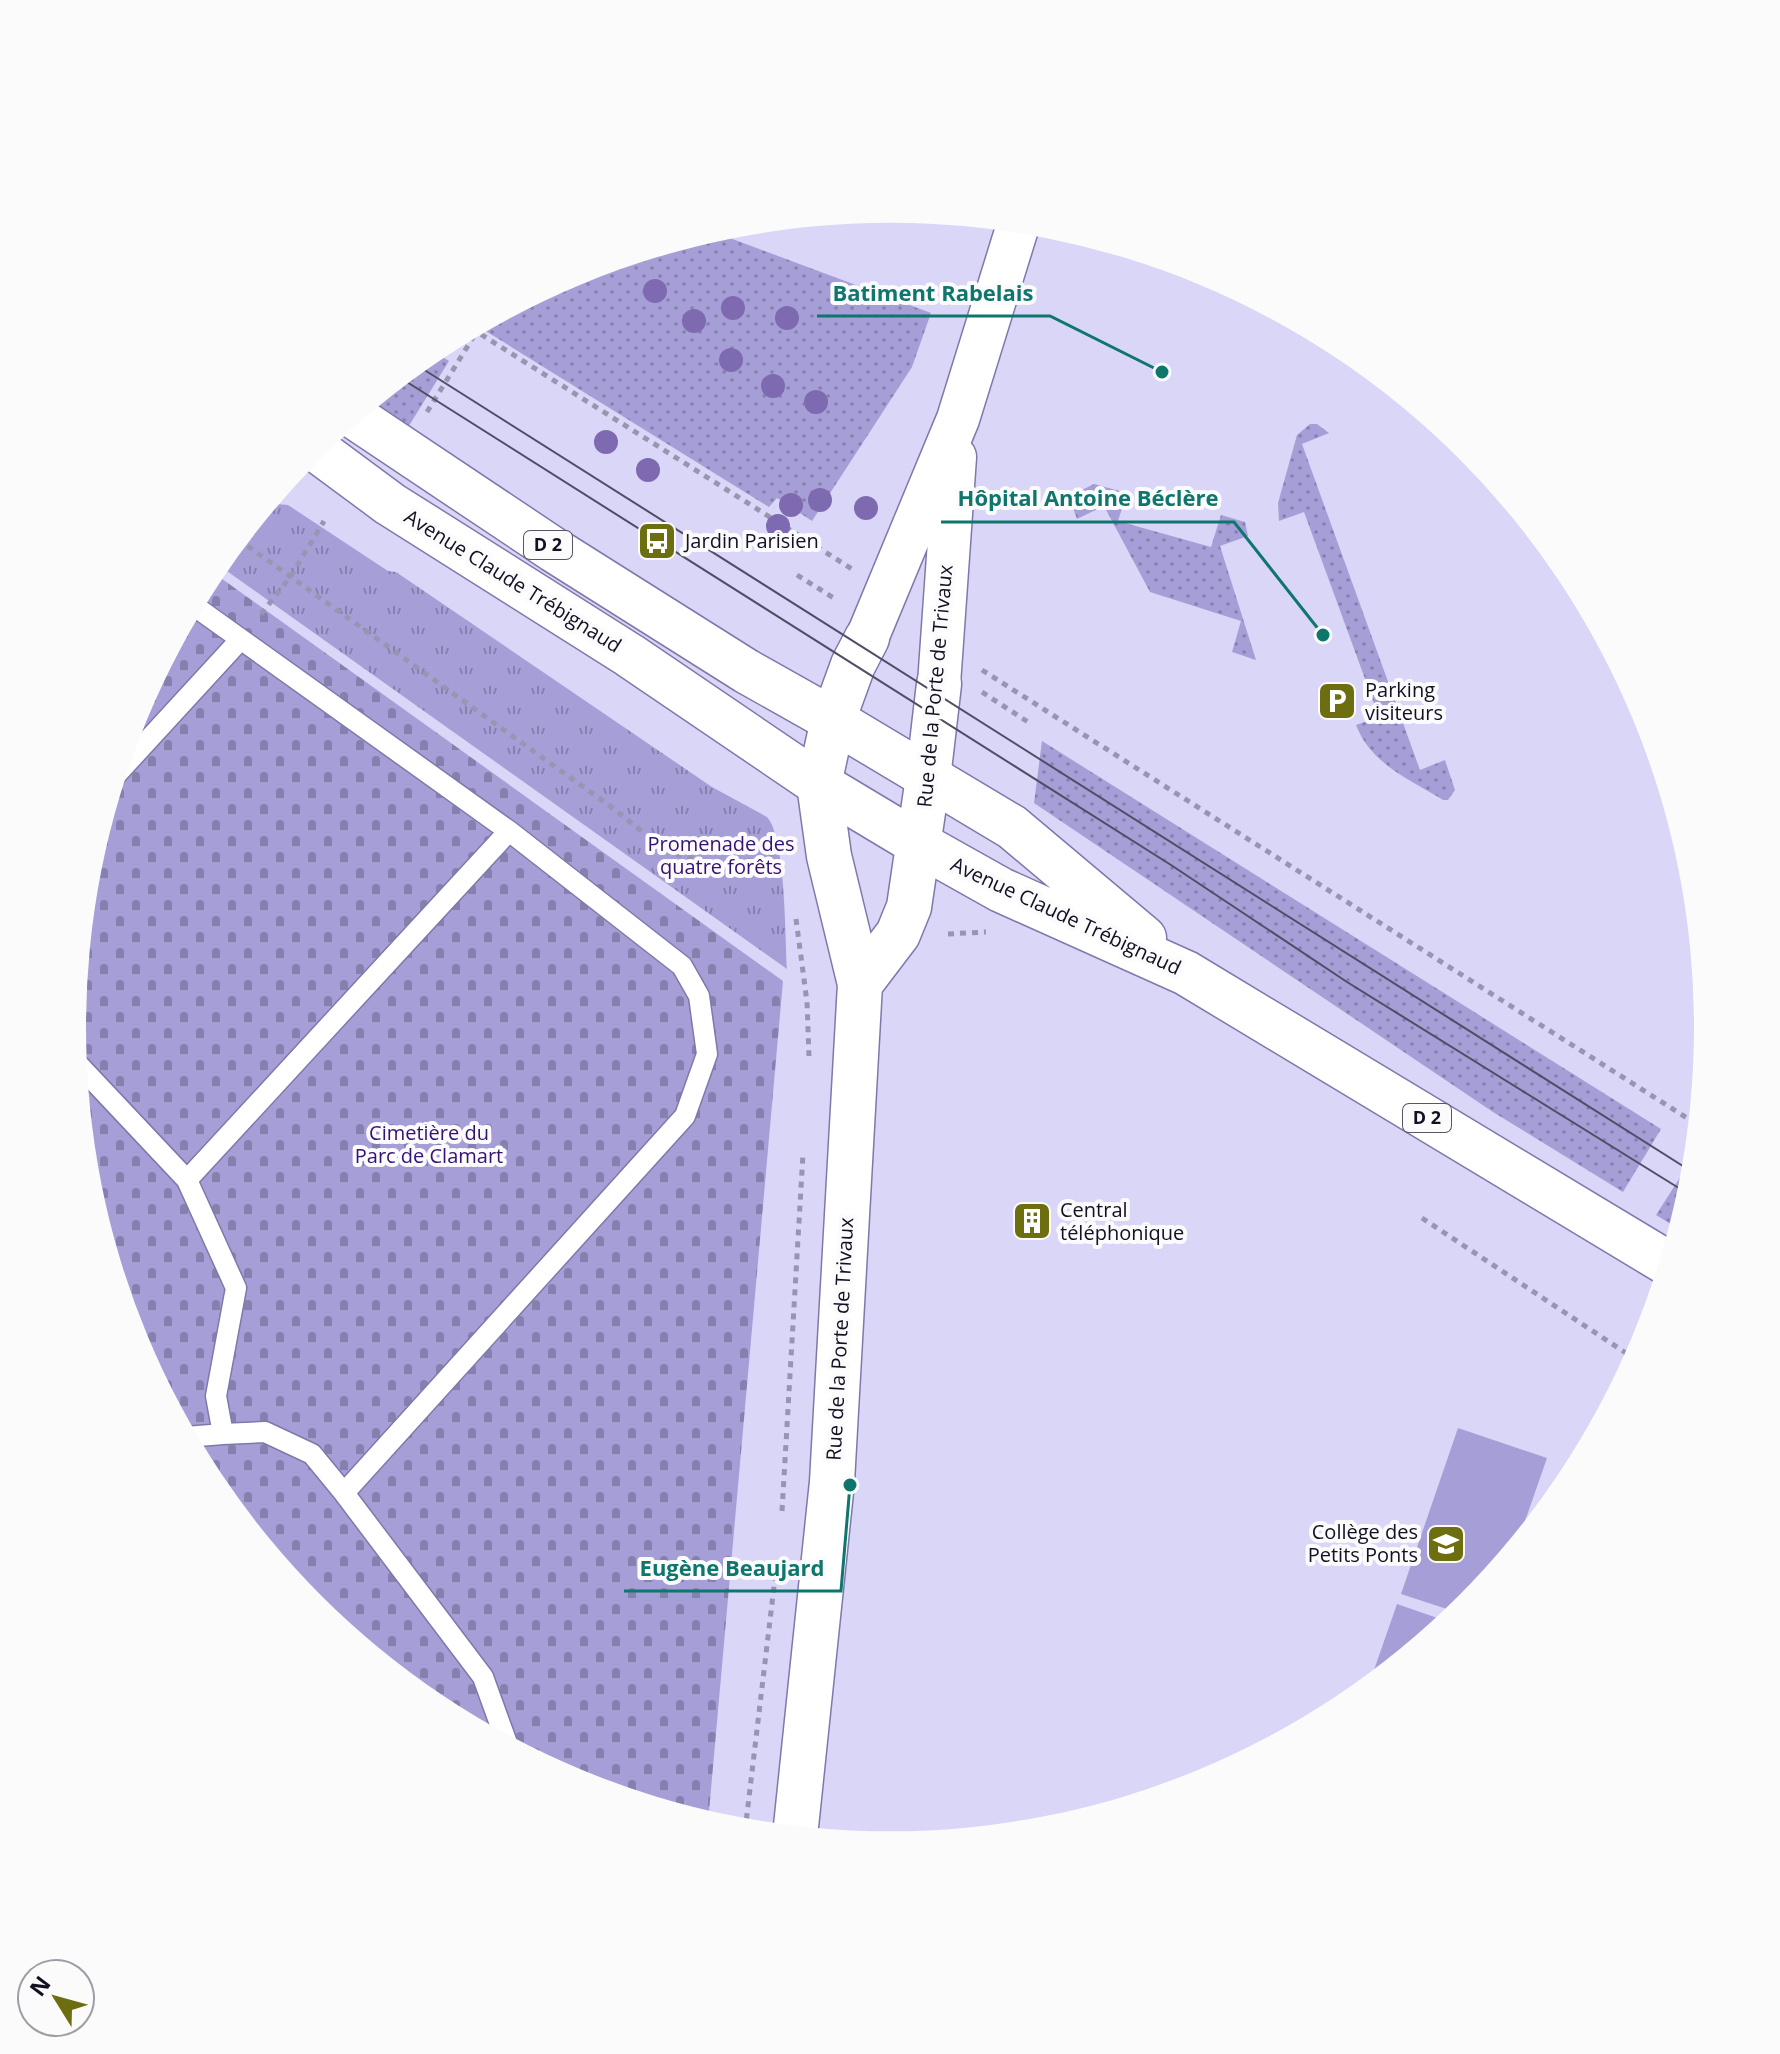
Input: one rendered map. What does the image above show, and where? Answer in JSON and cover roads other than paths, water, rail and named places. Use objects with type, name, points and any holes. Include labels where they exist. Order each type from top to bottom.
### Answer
[{"type":"main road","name":"D 2","points":[[362,422],[554,550],[733,663],[1012,827],[1186,973]]},
{"type":"main road","name":"Avenue Claude Trébignaud","points":[[324,455],[390,504],[629,655],[819,784],[1001,890],[1186,973],[1660,1258]]},
{"type":"main road","name":"Rue de la Porte de Trivaux","points":[[796,1825],[832,1482],[860,984],[829,856],[819,784],[833,720],[853,665],[855,621]]},
{"type":"main road","name":"Rue de la Porte de Trivaux","points":[[860,984],[898,934],[909,907],[928,778],[965,680]]},
{"type":"street","name":"Rue de la Porte de Trivaux","points":[[855,621],[958,419],[1016,233]]},
{"type":"street","name":"Rue de la Porte de Trivaux","points":[[958,419],[965,680]]},
{"type":"lane","points":[[202,612],[509,831],[682,966],[699,996],[707,1054],[685,1116],[344,1493]]},
{"type":"lane","points":[[134,755],[240,640]]},
{"type":"lane","points":[[187,1180],[509,831]]},
{"type":"lane","points":[[88,1075],[187,1180],[236,1288],[216,1396],[223,1434]]},
{"type":"lane","points":[[198,1436],[265,1432],[312,1454],[483,1677],[503,1731]]},
{"type":"tram line","points":[[426,371],[1682,1165]]},
{"type":"tram line","points":[[409,383],[1171,865],[1347,982],[1678,1188]]},
{"type":"place","name":"Batiment Rabelais","points":[[1162,372]]},
{"type":"place","name":"Jardin Parisien","points":[[657,541]]},
{"type":"place","name":"Hôpital Antoine Béclère","points":[[1323,635]]},
{"type":"place","name":"Parking visiteurs","points":[[1337,701]]},
{"type":"place","name":"Central téléphonique","points":[[1032,1221]]},
{"type":"place","name":"Eugène Beaujard","points":[[850,1485]]},
{"type":"place","name":"Collège des Petits Ponts","points":[[1446,1544]]},
{"type":"park label","name":"Promenade des quatre forêts","points":[[721,856]]},
{"type":"park label","name":"Cimetière du Parc de Clamart","points":[[429,1144]]}]
